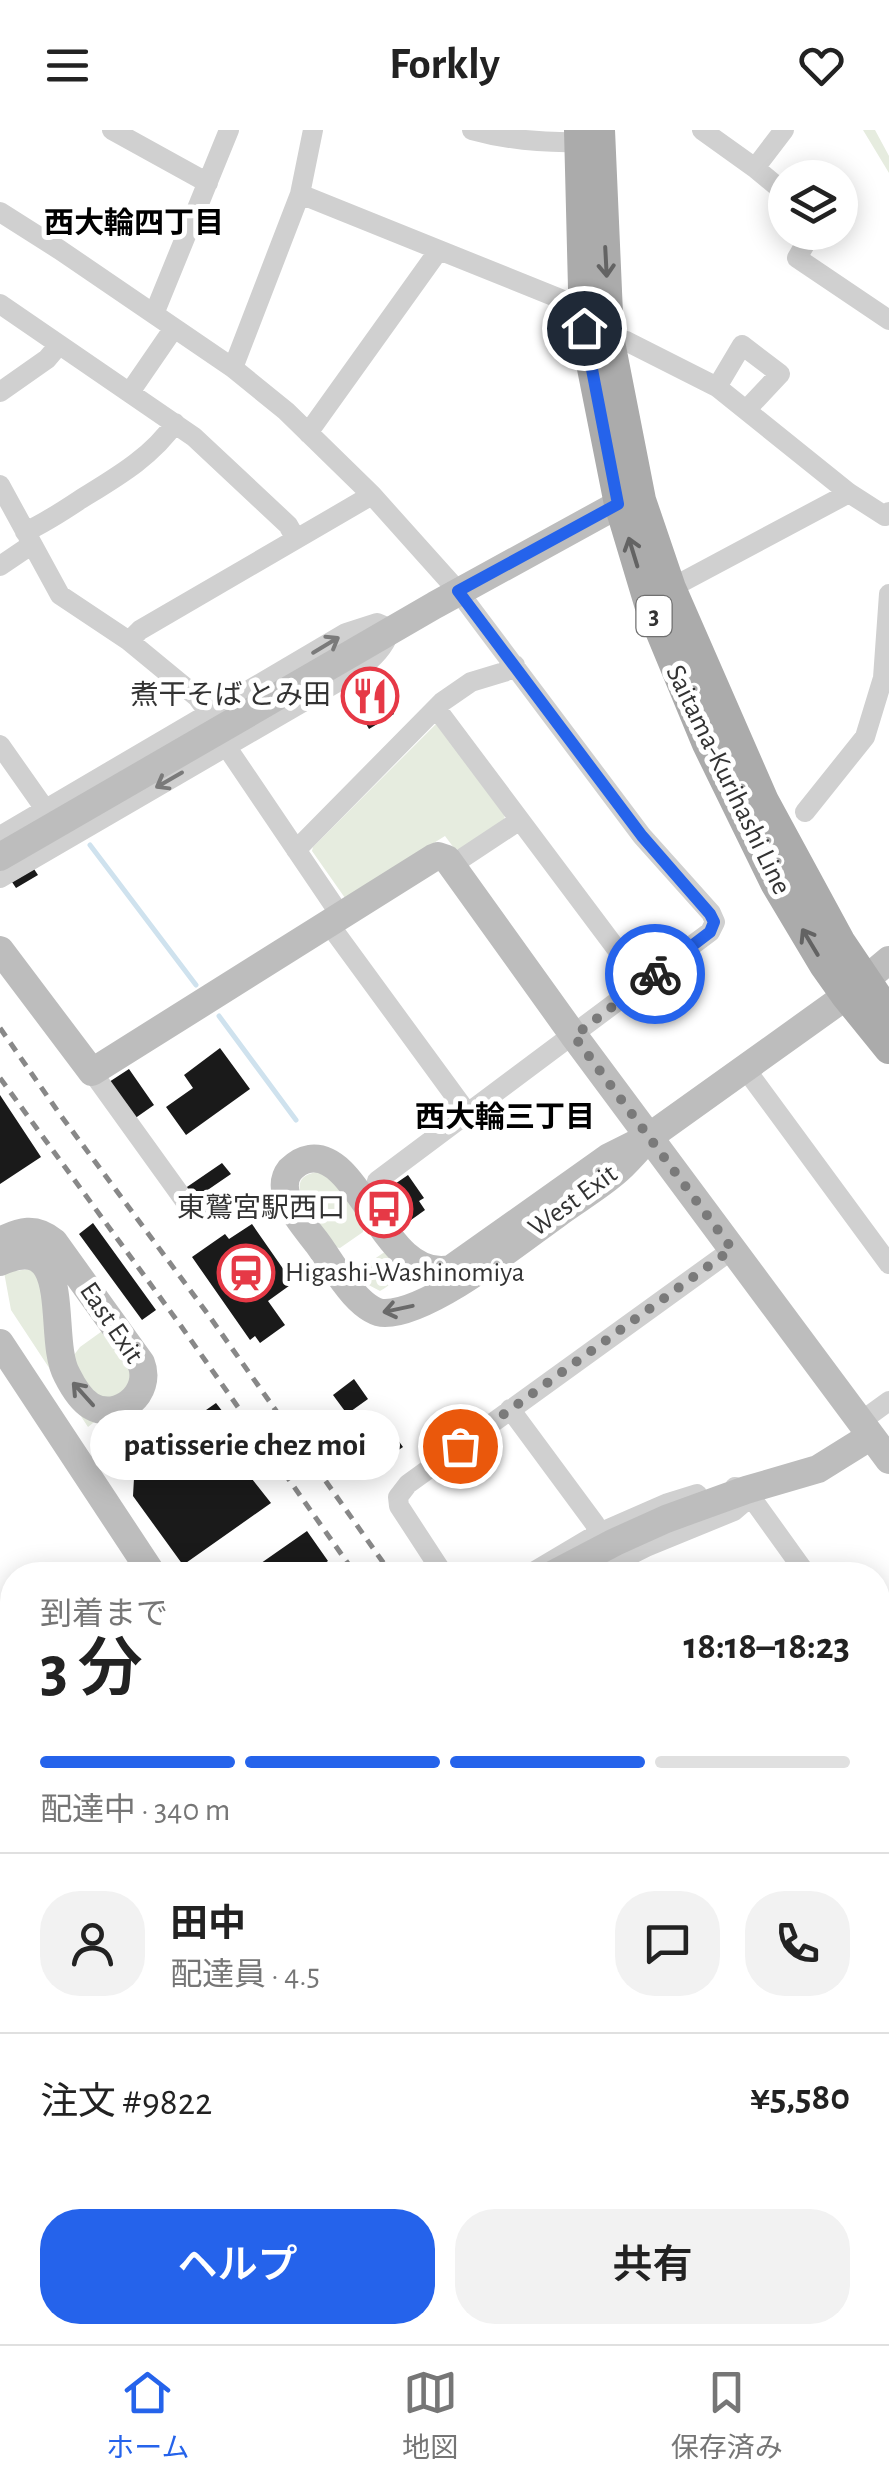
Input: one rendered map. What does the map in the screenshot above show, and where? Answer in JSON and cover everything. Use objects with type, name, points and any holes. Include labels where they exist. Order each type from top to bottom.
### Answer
[{"type":"main road","name":"Saitama-Kurihashi Line","points":[[586,134],[584,328],[630,502],[764,802],[840,941],[889,1014]]},
{"type":"main road","name":"Saitama-Kurihashi Line","points":[[586,134],[630,502],[649,604],[707,744],[774,882],[824,964],[867,979]]},
{"type":"main road","name":"Saitama-Kurihashi Line","points":[[867,979],[889,1049]]},
{"type":"street","points":[[112,130],[208,183]]},
{"type":"street","points":[[154,314],[228,130]]},
{"type":"street","points":[[233,368],[300,194],[313,130]]},
{"type":"street","points":[[472,130],[539,143],[586,134]]},
{"type":"street","points":[[702,130],[768,178]]},
{"type":"street","points":[[756,168],[784,130]]},
{"type":"street","points":[[300,194],[583,308]]},
{"type":"street","points":[[0,212],[233,368],[286,411],[372,495],[458,591],[642,836],[714,922],[710,932],[377,1181]]},
{"type":"street","points":[[308,432],[439,250]]},
{"type":"street","points":[[802,250],[797,258],[889,320]]},
{"type":"street","points":[[0,304],[194,437],[288,525],[296,540]]},
{"type":"street","points":[[130,392],[174,328]]},
{"type":"street","points":[[609,338],[626,341],[716,387],[849,493],[885,516],[889,513]]},
{"type":"street","points":[[716,387],[742,345],[780,374],[747,409]]},
{"type":"street","points":[[0,392],[47,359],[58,346]]},
{"type":"street","points":[[0,566],[28,538],[151,451],[175,423]]},
{"type":"street","points":[[0,485],[60,595],[130,640],[197,697],[210,715]]},
{"type":"street","points":[[671,588],[849,493]]},
{"type":"street","points":[[130,640],[140,630],[372,495]]},
{"type":"street","points":[[0,856],[458,591],[630,502]]},
{"type":"street","points":[[804,812],[866,737],[888,660],[889,594]]},
{"type":"street","points":[[0,836],[346,633],[377,622],[391,630]]},
{"type":"street","points":[[0,878],[358,670],[385,646],[391,630]]},
{"type":"street","points":[[296,850],[459,688],[515,665]]},
{"type":"street","points":[[436,708],[642,983]]},
{"type":"street","points":[[0,745],[46,810]]},
{"type":"street","points":[[226,746],[296,850],[335,920],[468,1114]]},
{"type":"street","points":[[452,865],[520,820]]},
{"type":"street","points":[[92,1072],[433,858],[443,857],[889,1460]]},
{"type":"street","points":[[0,950],[187,1204]]},
{"type":"street","points":[[649,1137],[867,979]]},
{"type":"street","points":[[744,1067],[889,1264]]},
{"type":"street","name":"West Exit","points":[[649,1137],[618,1170],[456,1286],[413,1306],[386,1313],[371,1309],[352,1292],[293,1210],[285,1187],[286,1177],[300,1162],[318,1158],[329,1162],[352,1184],[383,1229],[415,1264],[425,1270],[443,1271],[462,1263],[610,1157],[649,1137]]},
{"type":"street","name":"East Exit","points":[[0,1241],[31,1230],[54,1242],[141,1363],[144,1380],[138,1394],[111,1409],[88,1404],[64,1370],[53,1284],[46,1264],[23,1254],[0,1262]]},
{"type":"street","points":[[435,1562],[398,1506],[398,1497],[408,1484],[732,1249]]},
{"type":"street","points":[[0,1343],[144,1562]]},
{"type":"street","points":[[576,1562],[666,1519],[818,1469],[865,1429],[889,1400]]},
{"type":"street","points":[[510,1408],[595,1524],[597,1534]]},
{"type":"street","points":[[550,1562],[597,1534],[668,1504],[729,1486],[746,1490],[798,1562]]},
{"type":"street","points":[[616,1562],[734,1511],[741,1505],[746,1490]]},
{"type":"shaded area","points":[[863,130],[875,130],[889,156],[889,173]]},
{"type":"shaded area","points":[[437,723],[505,812],[504,823],[463,851],[454,848],[445,836],[345,898],[313,847]]},
{"type":"shaded area","points":[[318,1172],[334,1180],[363,1219],[363,1232],[340,1248],[321,1229],[300,1193],[305,1176]]},
{"type":"shaded area","points":[[386,1251],[394,1274],[380,1291],[354,1273]]},
{"type":"shaded area","points":[[32,1269],[41,1278],[98,1419],[88,1427],[11,1310],[4,1272]]},
{"type":"shaded area","points":[[105,1329],[132,1365],[132,1380],[119,1396],[100,1398],[75,1369],[74,1355]]},
{"type":"building","points":[[370,676],[394,714],[369,729],[347,690]]},
{"type":"building","points":[[34,869],[38,875],[16,888],[12,882]]},
{"type":"building","points":[[220,1048],[250,1089],[186,1135],[166,1107],[193,1088],[184,1075]]},
{"type":"building","points":[[129,1069],[154,1105],[134,1119],[109,1082]]},
{"type":"building","points":[[0,1095],[41,1157],[0,1184]]},
{"type":"building","points":[[222,1163],[231,1174],[193,1200],[184,1189]]},
{"type":"building","points":[[408,1175],[424,1198],[419,1201],[425,1210],[411,1220],[389,1188]]},
{"type":"building","points":[[227,1193],[236,1204],[209,1223],[201,1212]]},
{"type":"building","points":[[93,1223],[156,1310],[142,1320],[79,1234]]},
{"type":"building","points":[[252,1224],[293,1283],[268,1301],[285,1325],[260,1343],[255,1336],[250,1340],[192,1257],[225,1234],[229,1239]]},
{"type":"building","points":[[354,1379],[368,1399],[347,1414],[333,1395]]},
{"type":"building","points":[[216,1403],[233,1425],[218,1436],[271,1503],[187,1562],[181,1562],[133,1496],[135,1460]]},
{"type":"building","points":[[382,1418],[403,1447],[385,1459],[365,1430]]},
{"type":"building","points":[[307,1531],[328,1561],[327,1562],[263,1562]]},
{"type":"waterway","points":[[90,845],[196,985]]},
{"type":"waterway","points":[[219,1016],[296,1120]]},
{"type":"railway","points":[[0,1028],[383,1562]]},
{"type":"railway","points":[[0,1078],[347,1562]]},
{"type":"way so far","points":[[460,1446],[732,1249],[574,1036],[655,974]]},
{"type":"place","name":"煮干そば とみ田","points":[[370,696]]},
{"type":"place","name":"東鷲宮駅西口","points":[[384,1209]]},
{"type":"place","name":"Higashi-Washinomiya","points":[[246,1273]]},
{"type":"place","name":"patisserie chez moi","points":[[460,1446]]},
{"type":"district","name":"西大輪四丁目","points":[[134,224]]},
{"type":"district","name":"西大輪三丁目","points":[[505,1118]]},
{"type":"route","points":[[584,328],[618,504],[458,591],[642,836],[710,914],[714,922],[710,932],[655,974]]}]
